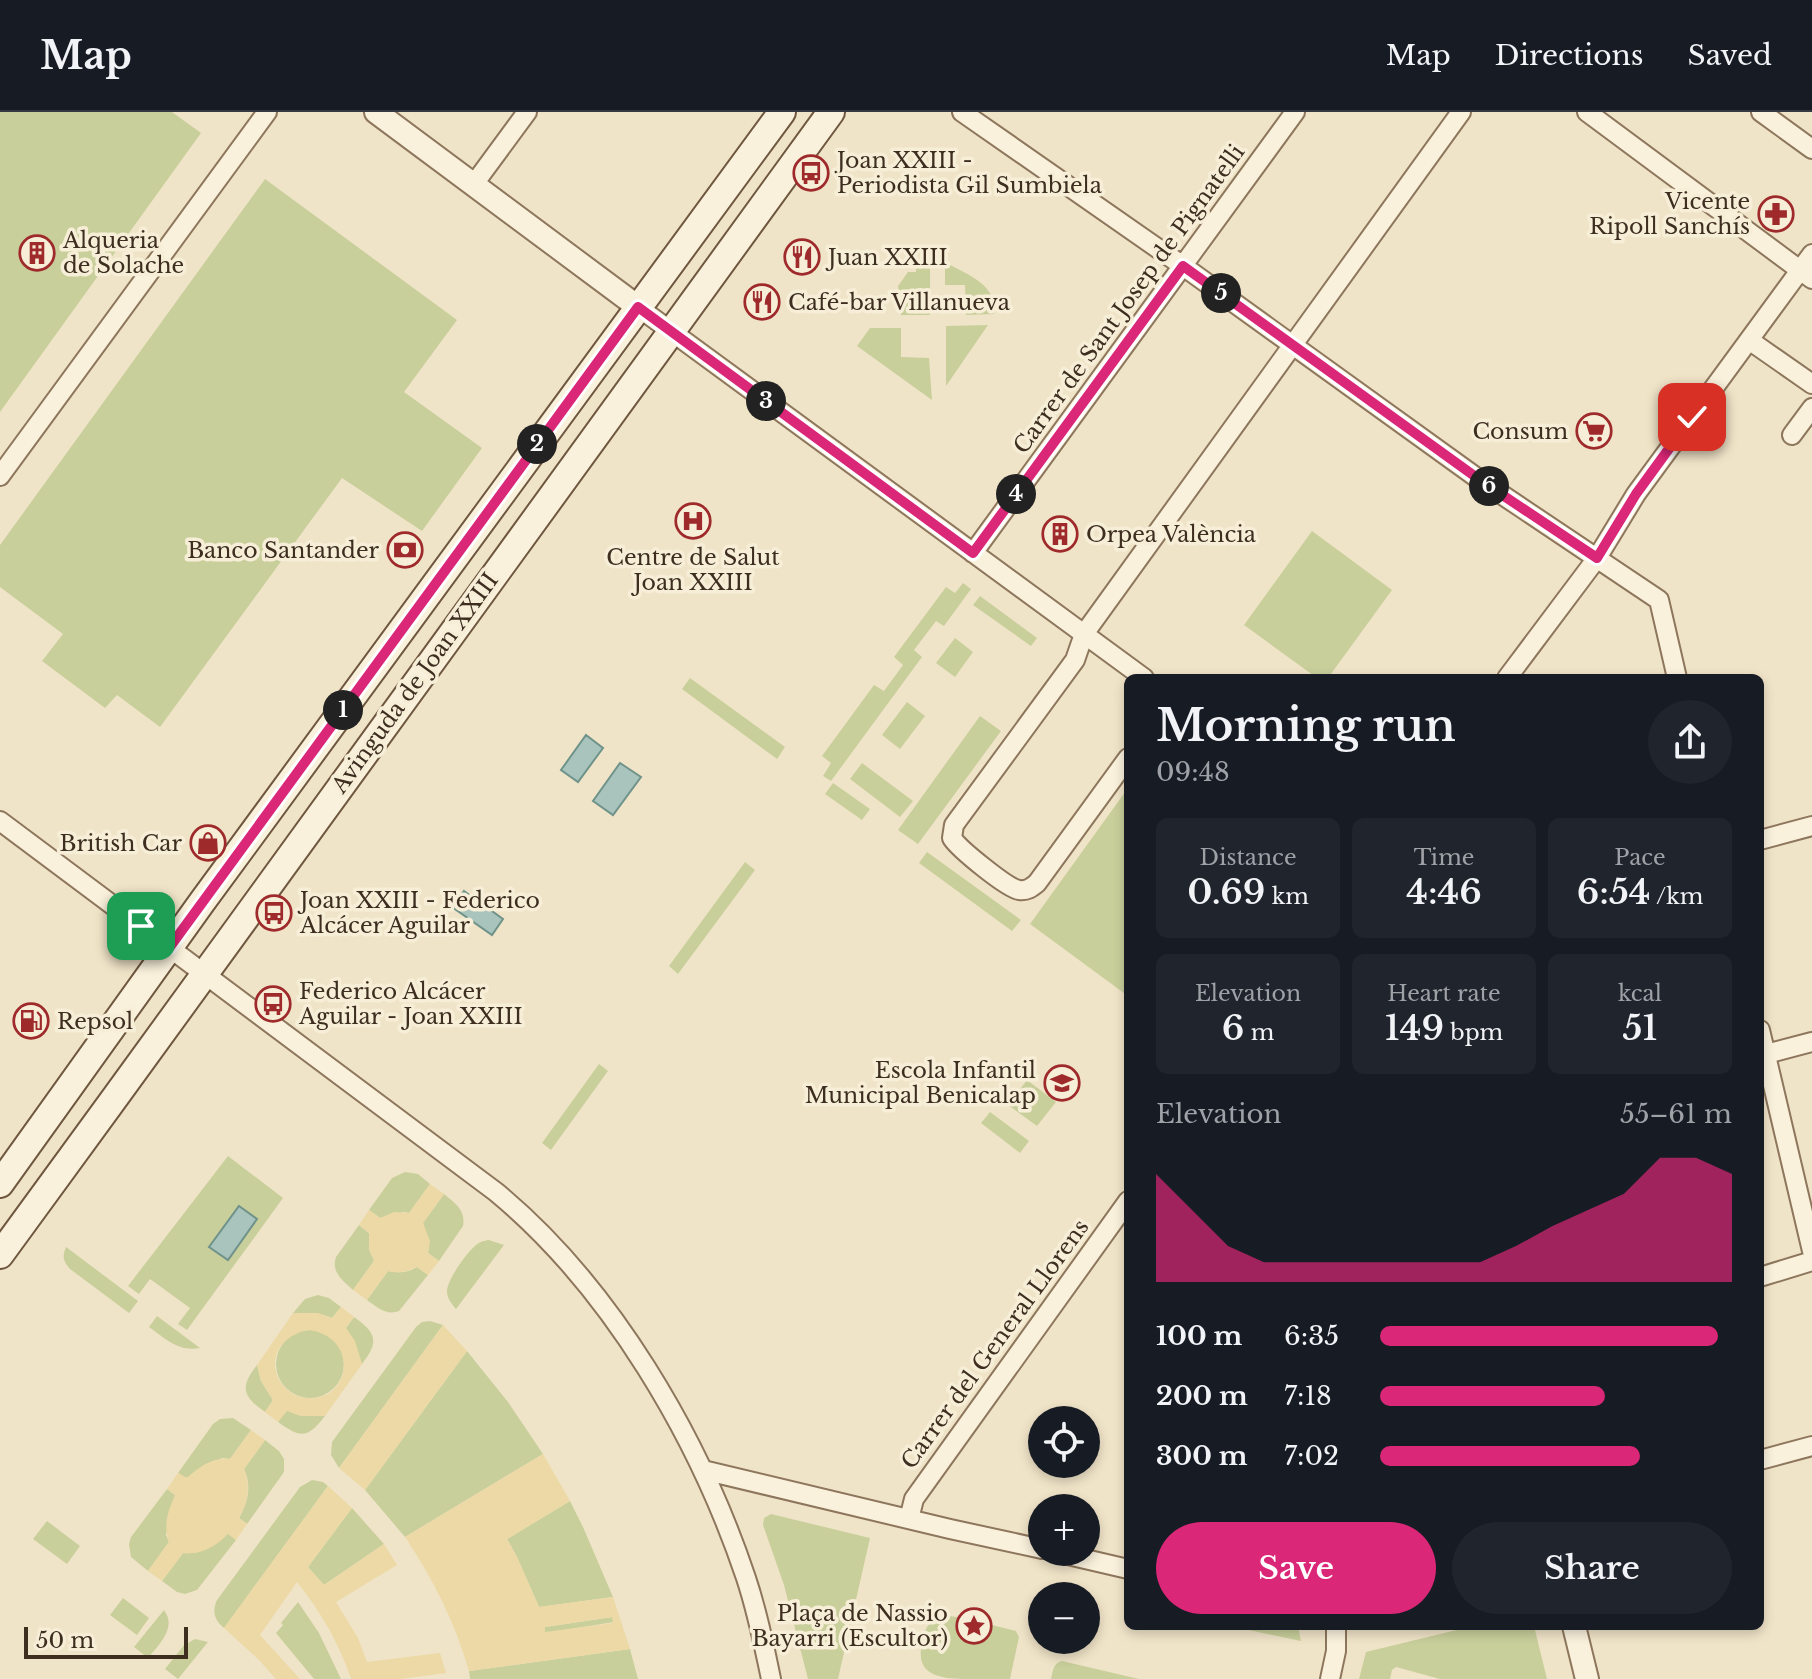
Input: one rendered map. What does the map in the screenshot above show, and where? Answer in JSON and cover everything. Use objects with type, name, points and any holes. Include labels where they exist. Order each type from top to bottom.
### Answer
[{"type":"main road","name":"Avinguda de Joan XXIII","points":[[0,1184],[169,948],[782,112]]},
{"type":"main road","name":"Avinguda de Joan XXIII","points":[[0,1255],[831,112]]},
{"type":"street","points":[[0,476],[267,112]]},
{"type":"street","points":[[376,112],[1139,674]]},
{"type":"street","points":[[474,184],[527,112]]},
{"type":"street","points":[[962,112],[1183,266],[1480,480],[1659,600],[1676,674]]},
{"type":"street","name":"Carrer de Sant Josep de Pignatelli","points":[[973,553],[1295,112]]},
{"type":"street","points":[[1124,763],[1037,883],[1026,890],[1013,888],[959,848],[952,838],[954,825],[1075,660],[1084,634],[1461,112]]},
{"type":"street","points":[[1587,112],[1806,275]]},
{"type":"street","points":[[1761,112],[1812,149]]},
{"type":"street","points":[[1510,674],[1597,558],[1636,494],[1749,340],[1806,275],[1812,254]]},
{"type":"street","points":[[1749,340],[1812,384]]},
{"type":"street","points":[[1792,435],[1812,408]]},
{"type":"street","points":[[0,821],[461,1166],[533,1226],[583,1282],[643,1363],[703,1470],[747,1580],[771,1679]]},
{"type":"street","points":[[1764,839],[1812,826]]},
{"type":"street","points":[[1766,1054],[1812,1042]]},
{"type":"street","points":[[1764,1046],[1812,1251]]},
{"type":"street","name":"Carrer del General Llorens","points":[[909,1519],[914,1499],[1124,1207]]},
{"type":"street","points":[[1764,1276],[1812,1261]]},
{"type":"street","points":[[1764,1459],[1812,1446]]},
{"type":"street","points":[[703,1470],[1028,1546]]},
{"type":"street","points":[[1100,1562],[1124,1568]]},
{"type":"street","points":[[1330,1679],[1336,1651],[1336,1630]]},
{"type":"street","points":[[1575,1630],[1587,1679]]},
{"type":"green space","points":[[0,112],[172,112],[201,133],[0,412]]},
{"type":"green space","points":[[265,179],[457,320],[404,392],[482,448],[422,531],[342,478],[160,727],[117,695],[105,708],[42,661],[63,634],[0,587],[0,545]]},
{"type":"green space","points":[[930,258],[930,315],[901,315],[898,286],[908,272],[916,272],[916,263]]},
{"type":"green space","points":[[945,262],[986,288],[994,304],[994,314],[966,315],[965,285],[945,285]]},
{"type":"green space","points":[[988,325],[946,386],[946,326]]},
{"type":"green space","points":[[870,328],[901,328],[901,357],[929,358],[932,400],[857,346]]},
{"type":"green space","points":[[1312,531],[1392,590],[1331,674],[1311,674],[1244,625]]},
{"type":"green space","points":[[963,583],[971,589],[944,626],[936,621],[914,650],[922,657],[831,781],[823,776],[831,763],[822,756],[874,685],[884,691],[903,665],[894,657],[946,587],[955,593]]},
{"type":"green space","points":[[980,596],[1037,638],[1031,646],[973,605]]},
{"type":"green space","points":[[955,638],[973,652],[955,677],[936,663]]},
{"type":"green space","points":[[690,678],[785,747],[777,759],[682,689]]},
{"type":"green space","points":[[907,702],[925,716],[900,749],[882,735]]},
{"type":"green space","points":[[980,716],[1001,731],[918,844],[898,830]]},
{"type":"green space","points":[[862,763],[913,801],[900,817],[850,779]]},
{"type":"green space","points":[[833,783],[870,809],[862,820],[825,794]]},
{"type":"green space","points":[[1124,794],[1124,993],[1030,924]]},
{"type":"green space","points":[[927,852],[1021,920],[1012,931],[919,863]]},
{"type":"green space","points":[[745,862],[755,870],[678,974],[669,966]]},
{"type":"green space","points":[[599,1064],[608,1071],[551,1150],[542,1143]]},
{"type":"green space","points":[[1027,1080],[1056,1102],[1037,1126],[1008,1105]]},
{"type":"green space","points":[[990,1112],[1029,1141],[1020,1153],[981,1123]]},
{"type":"green space","points":[[228,1156],[283,1198],[187,1330],[178,1324],[190,1308],[150,1279],[139,1294],[128,1286]]},
{"type":"green space","points":[[405,1172],[418,1174],[430,1184],[409,1213],[380,1218],[369,1210],[392,1178]]},
{"type":"green space","points":[[444,1194],[459,1207],[463,1226],[439,1261],[428,1253],[423,1223]]},
{"type":"green space","points":[[359,1225],[369,1233],[374,1261],[353,1290],[338,1275],[335,1262]]},
{"type":"green space","points":[[489,1240],[504,1245],[456,1309],[447,1294],[450,1280],[472,1249]]},
{"type":"green space","points":[[66,1247],[138,1301],[129,1313],[70,1269],[64,1259]]},
{"type":"green space","points":[[417,1267],[428,1275],[399,1311],[386,1312],[367,1300],[388,1271],[403,1272]]},
{"type":"green space","points":[[318,1295],[329,1298],[341,1307],[332,1318],[317,1313],[293,1313],[305,1299]]},
{"type":"green space","points":[[157,1316],[200,1348],[179,1346],[149,1327]]},
{"type":"green space","points":[[354,1317],[373,1338],[371,1350],[362,1364],[346,1328]]},
{"type":"green space","points":[[430,1321],[443,1325],[339,1468],[331,1455],[332,1442],[416,1327]]},
{"type":"green space","points":[[303,1330],[317,1330],[329,1335],[339,1345],[344,1364],[339,1383],[329,1393],[317,1398],[303,1398],[291,1393],[281,1383],[276,1371],[276,1357],[281,1345],[291,1335]]},
{"type":"green space","points":[[467,1351],[508,1402],[543,1454],[405,1537],[365,1490]]},
{"type":"green space","points":[[257,1365],[261,1381],[273,1400],[265,1412],[246,1391],[248,1379]]},
{"type":"green space","points":[[286,1410],[301,1416],[325,1416],[314,1429],[304,1434],[278,1422]]},
{"type":"green space","points":[[233,1418],[251,1430],[230,1459],[222,1458],[186,1478],[178,1473],[213,1424],[220,1419]]},
{"type":"green space","points":[[265,1440],[284,1459],[284,1472],[247,1524],[239,1518],[248,1494],[244,1469]]},
{"type":"green space","points":[[312,1480],[328,1486],[224,1628],[215,1615],[217,1600],[300,1487]]},
{"type":"green space","points":[[167,1489],[175,1495],[166,1535],[169,1542],[148,1571],[131,1557],[129,1544]]},
{"type":"green space","points":[[570,1501],[613,1597],[539,1607],[507,1539]]},
{"type":"green space","points":[[352,1508],[384,1544],[324,1585],[308,1567]]},
{"type":"green space","points":[[771,1514],[870,1538],[838,1679],[808,1679],[784,1585],[763,1525],[764,1518]]},
{"type":"green space","points":[[47,1521],[80,1546],[67,1564],[33,1539]]},
{"type":"green space","points":[[228,1533],[236,1540],[197,1590],[185,1594],[177,1592],[162,1581],[183,1553],[202,1551]]},
{"type":"green space","points":[[123,1598],[149,1618],[137,1635],[110,1615]]},
{"type":"green space","points":[[298,1602],[319,1633],[341,1679],[314,1679],[276,1633]]},
{"type":"green space","points":[[164,1610],[168,1617],[168,1629],[148,1658],[134,1647]]},
{"type":"green space","points":[[942,1615],[1016,1631],[1019,1637],[1010,1679],[952,1678],[934,1675],[927,1670],[921,1656],[924,1634],[930,1623]]},
{"type":"green space","points":[[613,1617],[614,1622],[545,1633],[545,1627]]},
{"type":"green space","points":[[1249,1630],[1299,1630],[1301,1641]]},
{"type":"green space","points":[[1457,1630],[1535,1630],[1547,1679],[1440,1679],[1396,1667],[1390,1679],[1359,1679],[1366,1652]]},
{"type":"green space","points":[[195,1639],[208,1642],[178,1679],[165,1669],[184,1645]]},
{"type":"green space","points":[[630,1649],[638,1679],[470,1679],[469,1671]]},
{"type":"green space","points":[[1062,1661],[1139,1679],[1051,1679],[1055,1665]]},
{"type":"sand","points":[[430,1184],[444,1194],[423,1223],[430,1241],[428,1253],[439,1261],[428,1275],[417,1267],[403,1272],[388,1271],[367,1300],[353,1290],[374,1261],[369,1250],[369,1233],[359,1225],[369,1210],[380,1218],[394,1212],[409,1213]]},
{"type":"sand","points":[[341,1307],[354,1317],[346,1328],[355,1341],[362,1364],[325,1416],[301,1416],[287,1411],[278,1422],[265,1412],[273,1400],[261,1381],[257,1365],[293,1313],[317,1313],[332,1318]],"holes":[[[309,1330],[325,1335],[336,1344],[342,1356],[344,1368],[340,1380],[333,1390],[322,1397],[303,1398],[293,1394],[277,1375],[275,1366],[279,1349],[300,1332]]]},
{"type":"sand","points":[[443,1325],[467,1351],[365,1490],[339,1468]]},
{"type":"sand","points":[[251,1430],[265,1440],[244,1469],[248,1494],[239,1518],[247,1524],[236,1540],[228,1534],[207,1549],[183,1553],[162,1581],[148,1571],[169,1542],[167,1518],[175,1495],[167,1489],[178,1473],[187,1478],[212,1461],[230,1459]]},
{"type":"sand","points":[[543,1454],[570,1501],[507,1539],[539,1607],[613,1597],[630,1649],[469,1671],[442,1601],[405,1537]],"holes":[[[612,1617],[613,1623],[545,1632],[545,1627]]]},
{"type":"sand","points":[[328,1486],[352,1508],[308,1567],[324,1585],[384,1544],[397,1565],[336,1602],[358,1638],[367,1662],[440,1653],[446,1673],[401,1679],[351,1679],[328,1628],[297,1582],[260,1635],[300,1679],[276,1679],[224,1628]]},
{"type":"water","points":[[586,735],[603,748],[578,782],[561,770]]},
{"type":"water","points":[[620,763],[641,777],[613,815],[593,801]]},
{"type":"water","points":[[464,891],[503,919],[492,935],[452,907]]},
{"type":"water","points":[[239,1206],[257,1219],[228,1260],[209,1247]]},
{"type":"place","name":"Joan XXIII - Periodista Gil Sumbiela","points":[[811,173]]},
{"type":"place","name":"Vicente Ripoll Sanchís","points":[[1776,214]]},
{"type":"place","name":"Alqueria de Solache","points":[[37,253]]},
{"type":"place","name":"Juan XXIII","points":[[802,257]]},
{"type":"place","name":"Café-bar Villanueva","points":[[762,302]]},
{"type":"place","name":"Consum","points":[[1594,431]]},
{"type":"place","name":"Centre de Salut Joan XXIII","points":[[693,521]]},
{"type":"place","name":"Orpea València","points":[[1060,534]]},
{"type":"place","name":"Banco Santander","points":[[405,550]]},
{"type":"place","name":"British Car","points":[[208,843]]},
{"type":"place","name":"Joan XXIII - Federico Alcácer Aguilar","points":[[274,913]]},
{"type":"place","name":"Federico Alcácer Aguilar - Joan XXIII","points":[[273,1004]]},
{"type":"place","name":"Repsol","points":[[31,1021]]},
{"type":"place","name":"Escola Infantil Municipal Benicalap","points":[[1062,1083]]},
{"type":"place","name":"Plaça de Nassio Bayarri (Escultor)","points":[[974,1626]]},
{"type":"route","points":[[141,926],[169,948],[638,307],[973,553],[1183,266],[1480,480],[1597,558],[1636,494],[1692,417]]}]
